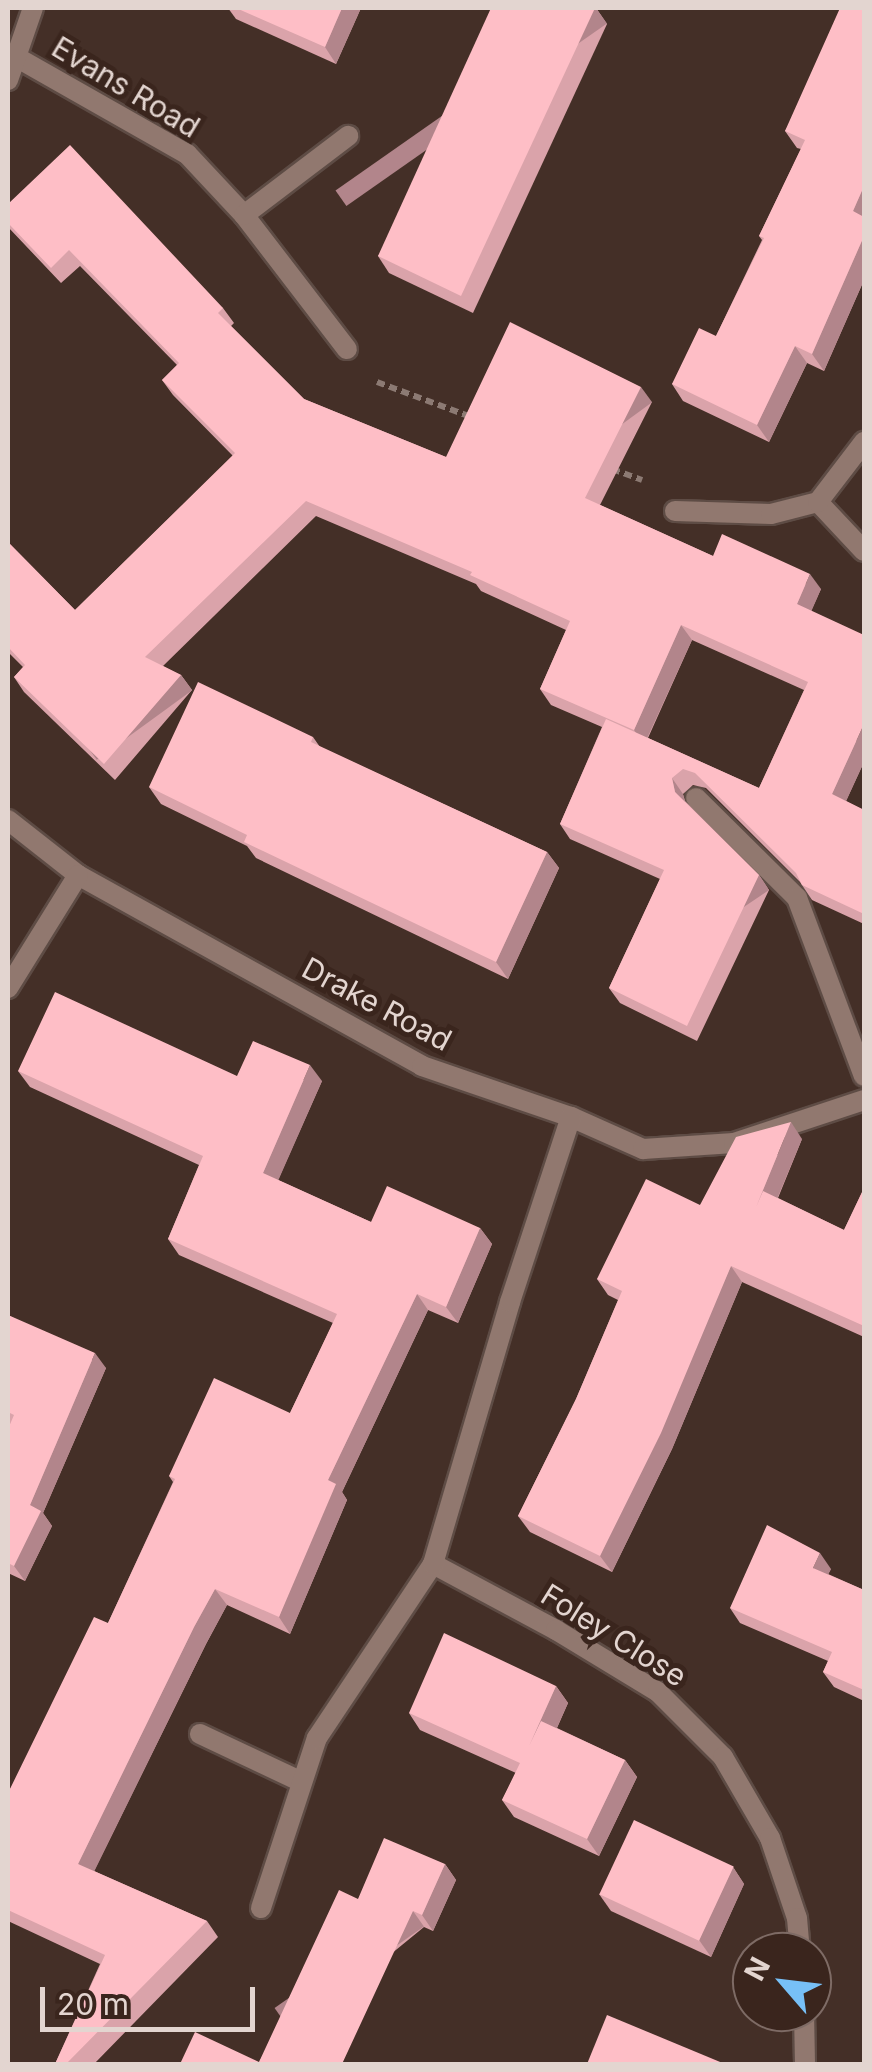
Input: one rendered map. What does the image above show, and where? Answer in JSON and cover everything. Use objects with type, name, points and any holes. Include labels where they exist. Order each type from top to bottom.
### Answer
[{"type":"street","name":"Evans Road","points":[[8,80],[33,8]]},
{"type":"street","name":"Evans Road","points":[[16,57],[187,154],[244,216],[346,348]]},
{"type":"street","points":[[244,216],[348,136]]},
{"type":"street","points":[[675,511],[772,514],[818,502],[864,442]]},
{"type":"street","points":[[818,502],[864,551]]},
{"type":"street","points":[[696,798],[796,898],[864,1076]]},
{"type":"street","name":"Drake Road","points":[[8,820],[78,875],[422,1066],[571,1118],[643,1149],[734,1143],[864,1100]]},
{"type":"street","points":[[8,988],[78,875]]},
{"type":"street","points":[[261,1908],[317,1738],[432,1564],[510,1302],[571,1118]]},
{"type":"street","name":"Foley Close","points":[[432,1564],[556,1630],[658,1692],[712,1746],[770,1838],[798,1932]]},
{"type":"street","points":[[200,1734],[300,1781]]},
{"type":"street","points":[[804,2032],[805,2064]]},
{"type":"path","points":[[346,348],[357,375],[486,422]]},
{"type":"path","points":[[596,463],[652,484],[675,511]]},
{"type":"building","points":[[236,8],[342,8],[325,47]]},
{"type":"building","points":[[491,8],[595,8],[461,296],[378,256]]},
{"type":"building","points":[[840,8],[864,8],[864,186],[853,211],[864,217],[864,236],[812,354],[795,346],[757,425],[672,384],[699,328],[716,336],[764,238],[759,236],[805,140],[785,131]]},
{"type":"building","points":[[70,145],[223,308],[218,313],[304,399],[446,457],[510,322],[641,387],[585,498],[713,556],[722,534],[810,574],[797,604],[864,635],[864,724],[832,794],[864,810],[864,914],[802,885],[796,873],[695,773],[683,769],[672,778],[675,792],[759,875],[687,1026],[609,988],[664,870],[560,824],[606,719],[759,788],[808,682],[681,625],[634,730],[540,689],[570,621],[470,575],[472,572],[306,501],[145,657],[181,675],[104,764],[14,677],[25,665],[8,647],[8,542],[75,610],[235,453],[162,380],[179,363],[69,250],[51,268],[8,223],[8,204]]},
{"type":"building","points":[[198,682],[313,737],[311,742],[547,852],[496,962],[244,842],[247,835],[149,787]]},
{"type":"building","points":[[55,992],[237,1076],[253,1041],[310,1065],[263,1173],[371,1222],[387,1186],[480,1228],[446,1307],[417,1294],[328,1480],[336,1484],[279,1617],[215,1589],[194,1627],[78,1864],[207,1921],[66,2064],[55,2064],[105,1955],[8,1910],[8,1793],[94,1617],[108,1623],[175,1479],[169,1476],[214,1378],[290,1413],[337,1314],[168,1239],[203,1156],[18,1071]]},
{"type":"building","points":[[791,1122],[756,1207],[763,1191],[844,1230],[864,1188],[864,1326],[731,1266],[661,1433],[600,1556],[518,1516],[576,1399],[622,1291],[597,1279],[646,1179],[700,1205],[736,1137]]},
{"type":"building","points":[[8,1315],[95,1353],[30,1505],[41,1511],[14,1566],[8,1563],[8,1429],[14,1415],[8,1412]]},
{"type":"building","points":[[767,1525],[820,1553],[813,1568],[864,1590],[864,1690],[823,1672],[832,1652],[730,1608]]},
{"type":"building","points":[[444,1633],[556,1686],[529,1746],[541,1721],[625,1760],[587,1839],[502,1800],[520,1763],[409,1713]]},
{"type":"building","points":[[634,1820],[734,1866],[699,1941],[599,1894]]},
{"type":"building","points":[[384,1838],[445,1864],[422,1915],[413,1911],[342,2064],[180,2064],[195,2032],[259,2062],[339,1890],[358,1899]]},
{"type":"building","points":[[607,2015],[725,2064],[587,2064]]}]
